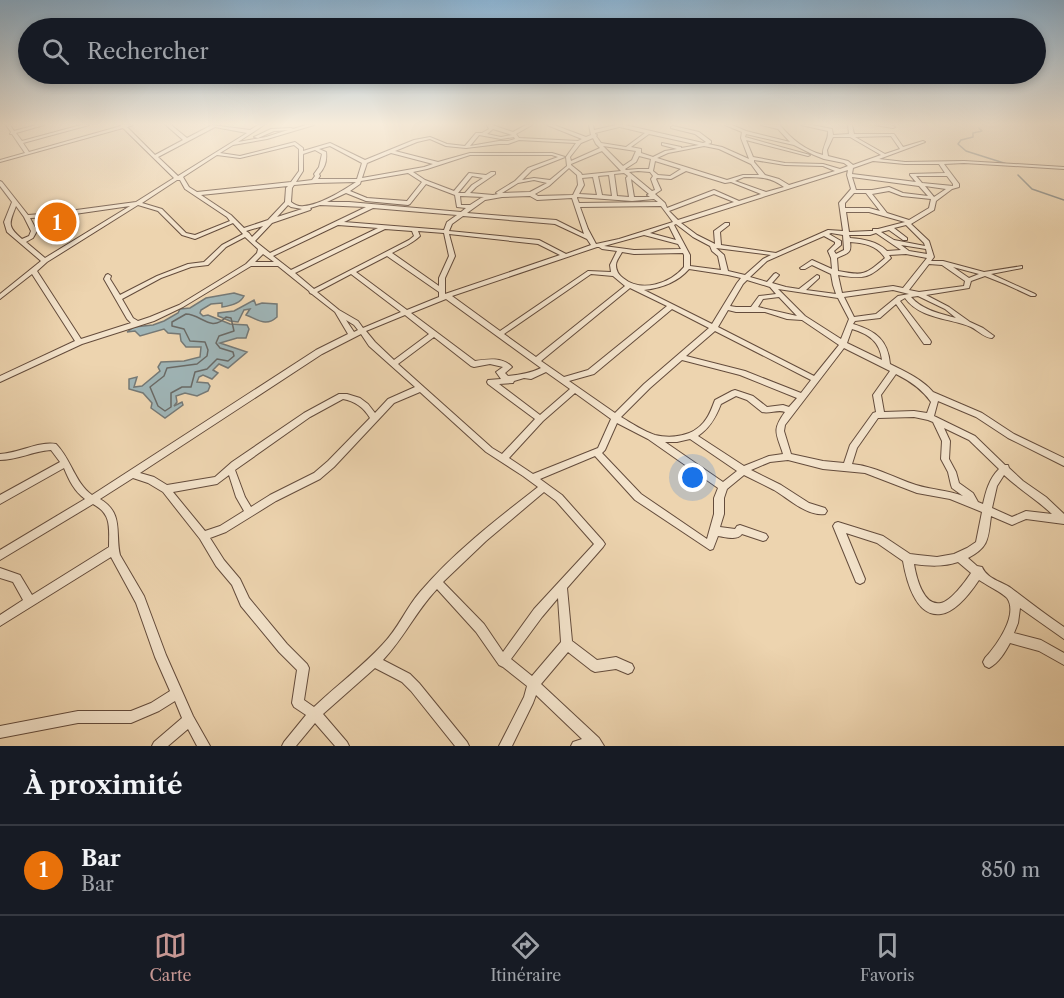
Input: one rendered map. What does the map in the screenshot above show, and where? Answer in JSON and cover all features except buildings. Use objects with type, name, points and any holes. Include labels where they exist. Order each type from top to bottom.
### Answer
[{"type":"street","points":[[160,160],[178,179],[181,178],[187,188],[234,221],[252,241],[312,292],[357,323],[361,331],[394,363],[489,450],[559,498],[600,544],[538,613],[503,661]]},
{"type":"street","points":[[0,297],[45,261],[208,160]]},
{"type":"street","points":[[252,241],[288,202],[291,185],[300,171],[301,160]]},
{"type":"street","points":[[313,182],[318,176],[316,174],[320,171],[323,160]]},
{"type":"street","points":[[360,160],[364,162],[370,160]]},
{"type":"street","points":[[422,160],[438,164]]},
{"type":"street","points":[[198,194],[313,182],[359,180],[410,171],[451,160]]},
{"type":"street","points":[[566,160],[579,177],[581,185],[575,196],[586,237]]},
{"type":"street","points":[[410,171],[425,182],[456,194],[493,196],[531,194],[551,182],[566,160]]},
{"type":"street","points":[[444,295],[442,278],[452,256],[446,232],[449,223],[470,207],[517,182],[530,169],[566,160]]},
{"type":"street","points":[[537,360],[633,286],[654,285],[678,277],[687,267],[687,255],[665,207],[613,160]]},
{"type":"street","points":[[623,170],[635,160]]},
{"type":"street","points":[[651,171],[653,160]]},
{"type":"street","points":[[656,160],[727,182],[734,182],[766,194]]},
{"type":"street","points":[[752,160],[785,164],[815,164],[832,166],[838,170]]},
{"type":"street","points":[[752,160],[763,176]]},
{"type":"street","points":[[814,160],[819,166],[815,172],[816,177]]},
{"type":"street","points":[[831,160],[850,166]]},
{"type":"street","points":[[0,555],[133,474],[319,352],[361,331],[444,295],[870,160]]},
{"type":"street","points":[[880,160],[905,163],[1064,168]]},
{"type":"street","points":[[120,298],[159,277],[190,265],[206,264],[224,246],[246,232],[346,191],[359,180],[364,162]]},
{"type":"street","points":[[849,175],[888,182],[956,187],[941,163]]},
{"type":"street","points":[[835,256],[847,251],[843,200],[853,191],[854,186],[849,175],[850,166]]},
{"type":"street","points":[[579,177],[611,174],[623,170],[651,171],[656,176],[671,178],[685,169]]},
{"type":"street","points":[[456,194],[471,174],[491,175],[474,186],[467,194]]},
{"type":"street","points":[[611,174],[615,198]]},
{"type":"street","points":[[847,237],[909,222],[932,209],[933,199],[918,183],[914,174],[949,174]]},
{"type":"street","points":[[595,176],[600,196]]},
{"type":"street","points":[[632,176],[628,178],[632,199]]},
{"type":"street","points":[[531,194],[537,198],[600,196],[632,199],[653,196],[658,190],[653,179],[656,176]]},
{"type":"street","points":[[720,194],[743,176],[763,176],[788,187]]},
{"type":"street","points":[[517,182],[534,179],[551,182]]},
{"type":"street","points":[[400,209],[425,182]]},
{"type":"street","points":[[888,182],[889,189]]},
{"type":"street","points":[[0,183],[27,217],[34,231],[31,237],[22,242]]},
{"type":"street","points":[[853,191],[889,189],[933,199],[950,188]]},
{"type":"street","points":[[346,191],[366,199],[408,203]]},
{"type":"street","points":[[578,205],[665,207],[714,192],[740,203]]},
{"type":"street","points":[[867,192],[884,213]]},
{"type":"street","points":[[0,198],[9,193]]},
{"type":"street","points":[[456,194],[459,206],[470,207]]},
{"type":"street","points":[[15,202],[7,222],[10,232],[45,261]]},
{"type":"street","points":[[288,202],[293,206],[303,208],[320,203],[556,222],[586,237],[598,246],[646,253],[684,251]]},
{"type":"street","points":[[27,217],[137,203],[160,210],[184,234],[195,237],[234,221]]},
{"type":"street","points":[[270,255],[373,206]]},
{"type":"street","points":[[844,210],[869,210],[909,222],[925,240],[929,248],[930,260],[906,293],[878,316],[852,322]]},
{"type":"street","points":[[674,223],[716,245],[744,252],[775,254]]},
{"type":"street","points":[[336,224],[539,242],[566,256]]},
{"type":"street","points":[[725,272],[721,255],[714,250],[717,231],[728,224]]},
{"type":"street","points":[[890,227],[904,239]]},
{"type":"street","points":[[290,273],[385,228]]},
{"type":"street","points":[[312,292],[417,236],[414,230]]},
{"type":"street","points":[[875,230],[906,252],[986,273],[1034,295]]},
{"type":"street","points":[[532,478],[597,453],[605,445],[615,418],[713,329],[740,283],[775,254],[834,231],[867,242],[886,253],[906,252]]},
{"type":"street","points":[[645,233],[680,243]]},
{"type":"street","points":[[824,233],[838,241],[838,245],[831,250],[835,256],[834,272],[838,296],[852,322],[874,334],[885,349],[886,364]]},
{"type":"street","points":[[892,242],[929,248]]},
{"type":"street","points":[[0,379],[79,342],[136,324],[182,306],[248,265],[260,254],[261,249]]},
{"type":"street","points":[[615,274],[613,265],[620,250]]},
{"type":"street","points":[[387,253],[615,418],[651,437],[723,487]]},
{"type":"street","points":[[803,267],[815,263],[834,272],[858,277],[868,276],[888,258],[886,253]]},
{"type":"street","points":[[248,265],[261,263],[281,265]]},
{"type":"street","points":[[943,263],[968,280]]},
{"type":"street","points":[[687,267],[725,272],[770,285],[838,296],[893,288],[906,293],[919,294],[961,290],[967,287],[968,280]]},
{"type":"street","points":[[968,280],[986,273],[1020,267]]},
{"type":"street","points":[[33,270],[79,342]]},
{"type":"street","points":[[352,272],[474,364],[499,362],[508,367],[500,372],[506,379],[523,374],[531,376],[547,368]]},
{"type":"street","points":[[500,334],[590,272],[615,274],[670,307],[816,380]]},
{"type":"street","points":[[770,285],[776,275]]},
{"type":"street","points":[[108,276],[107,279],[130,319],[136,324]]},
{"type":"street","points":[[800,291],[817,277]]},
{"type":"street","points":[[770,285],[803,318],[843,344],[916,381],[932,395],[979,415],[1011,436],[1064,462]]},
{"type":"street","points":[[906,293],[912,303],[920,308],[933,311],[947,319],[970,324]]},
{"type":"street","points":[[919,294],[947,308],[990,336]]},
{"type":"street","points":[[753,309],[761,297],[771,298],[782,295]]},
{"type":"street","points":[[896,300],[927,342]]},
{"type":"street","points":[[564,380],[591,372],[670,307]]},
{"type":"street","points":[[726,307],[740,311],[765,310],[788,318],[803,318]]},
{"type":"street","points":[[337,311],[353,336]]},
{"type":"street","points":[[788,457],[780,428],[790,411],[843,344],[852,322]]},
{"type":"street","points":[[394,363],[434,334]]},
{"type":"street","points":[[680,357],[742,373],[802,397]]},
{"type":"street","points":[[880,414],[877,395],[895,369]]},
{"type":"street","points":[[519,375],[511,381],[491,382],[540,419]]},
{"type":"street","points":[[203,536],[223,529],[325,470],[394,399],[421,388]]},
{"type":"street","points":[[502,459],[540,419],[575,389]]},
{"type":"street","points":[[651,437],[675,440],[693,437],[715,416],[718,402],[735,393],[750,398],[765,410],[783,408],[790,411]]},
{"type":"street","points":[[932,395],[936,405],[933,418],[946,441],[945,459],[952,472],[955,485],[970,496],[974,504]]},
{"type":"street","points":[[166,489],[212,482],[307,415],[339,398],[346,396],[353,398],[369,410],[374,419]]},
{"type":"street","points":[[848,467],[858,439],[871,420],[880,414],[914,414],[933,418],[968,435],[1062,518]]},
{"type":"street","points":[[693,437],[742,470],[778,488],[806,506],[822,511]]},
{"type":"street","points":[[0,457],[16,457],[50,446],[60,452],[81,491],[105,505],[114,524],[113,550],[140,600],[176,694],[204,746]]},
{"type":"street","points":[[597,453],[638,497],[710,546],[723,487],[742,470],[769,459],[788,457],[823,465],[865,470],[925,491],[951,495],[1012,521],[1026,516],[1062,518]]},
{"type":"street","points":[[0,500],[66,463]]},
{"type":"street","points":[[860,579],[838,526],[880,539],[908,558],[940,563],[960,557],[980,545],[985,528],[986,509],[995,482],[1005,468]]},
{"type":"street","points":[[230,469],[238,485],[240,502],[250,512]]},
{"type":"street","points":[[133,474],[166,489],[203,536],[220,563],[236,582],[245,602],[282,648],[303,668],[298,703],[315,714],[343,746]]},
{"type":"street","points":[[288,746],[315,714],[374,661],[396,636],[404,620],[437,582],[496,525],[544,487]]},
{"type":"street","points":[[1062,518],[1064,505]]},
{"type":"street","points":[[714,531],[736,534],[740,529],[763,537]]},
{"type":"street","points":[[0,621],[113,550]]},
{"type":"street","points":[[960,557],[989,581],[1064,634]]},
{"type":"street","points":[[908,558],[910,577],[917,596],[927,605],[934,607],[947,607],[952,603],[978,570]]},
{"type":"street","points":[[0,573],[16,578],[30,602]]},
{"type":"street","points":[[437,582],[473,619],[503,661],[533,684],[596,744]]},
{"type":"street","points":[[505,746],[529,699],[533,684],[567,645],[562,585]]},
{"type":"street","points":[[989,662],[999,652],[1007,637],[1014,607],[1011,595]]},
{"type":"street","points":[[1007,637],[1041,646],[1064,659]]},
{"type":"street","points":[[567,645],[595,666],[616,663],[627,668]]},
{"type":"street","points":[[374,661],[406,678],[463,746]]},
{"type":"street","points":[[0,732],[78,717],[131,717],[155,707],[176,694]]},
{"type":"street","points":[[158,746],[189,720]]},
{"type":"street","points":[[577,746],[596,744]]},
{"type":"water","points":[[234,293],[244,296],[237,303],[228,306],[222,307],[222,303],[211,304],[200,313],[230,324],[247,325],[249,329],[246,338],[220,343],[247,352],[228,368],[219,364],[213,370],[218,373],[212,379],[203,375],[199,377],[197,382],[208,383],[210,386],[208,391],[197,396],[185,393],[176,396],[177,402],[174,406],[182,402],[183,405],[165,418],[151,408],[152,403],[143,393],[129,389],[129,379],[137,377],[134,387],[142,386],[160,371],[158,367],[161,362],[184,361],[200,357],[201,347],[186,347],[181,341],[180,334],[168,333],[164,329],[140,336],[135,331],[127,332],[134,327],[164,321],[178,313],[180,309],[190,308],[206,298]]},
{"type":"water","points":[[254,300],[256,305],[277,304],[277,317],[269,322],[262,322],[246,315],[250,309],[244,310],[238,322],[218,316],[218,313],[234,311]]},
{"type":"waterway","points":[[994,160],[1007,164]]},
{"type":"waterway","points":[[1018,175],[1032,189],[1064,200]]},
{"type":"place","name":"Bar","points":[[57,222]]}]
